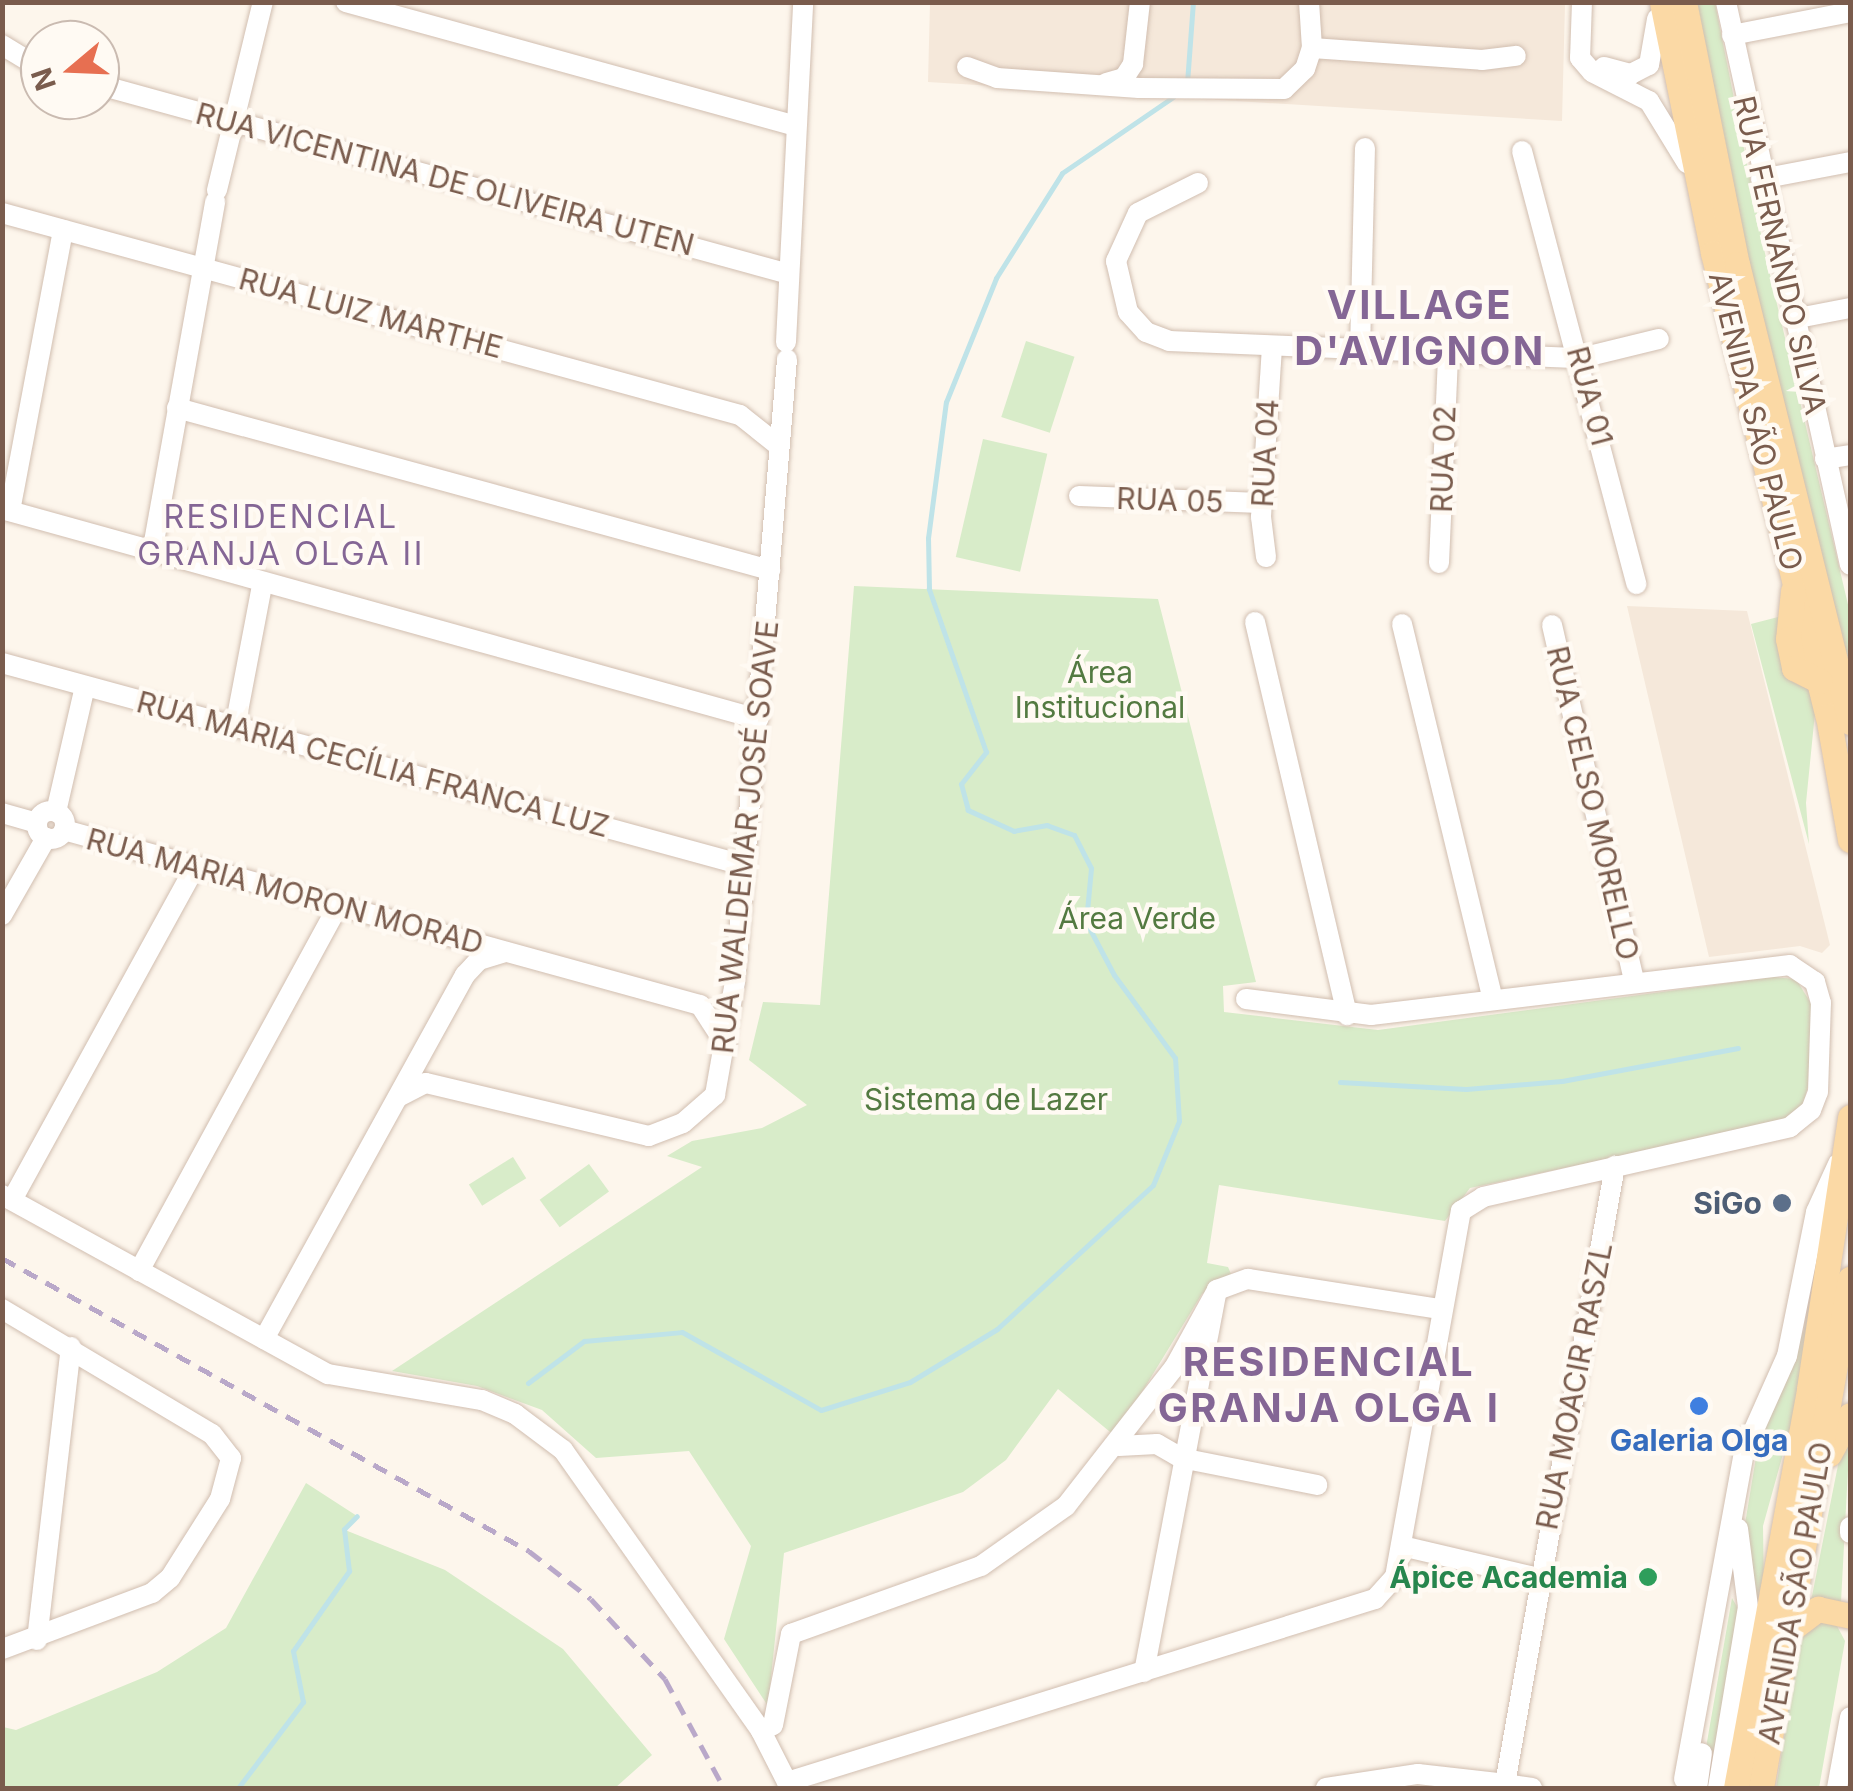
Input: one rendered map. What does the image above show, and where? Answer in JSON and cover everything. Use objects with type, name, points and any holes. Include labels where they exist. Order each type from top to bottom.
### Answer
[{"type":"main road","name":"AVENIDA SÃO PAULO","points":[[1659,2],[1702,200],[1820,681],[1850,840]]},
{"type":"main road","name":"AVENIDA SÃO PAULO","points":[[1684,2],[1736,264],[1850,722]]},
{"type":"main road","name":"AVENIDA SÃO PAULO","points":[[1736,1788],[1809,1389],[1850,1118]]},
{"type":"main road","name":"AVENIDA SÃO PAULO","points":[[1761,1788],[1850,1279]]},
{"type":"main road","points":[[1809,1522],[1835,1435],[1850,1415]]},
{"type":"main road","points":[[1787,1632],[1818,1609],[1850,1616]]},
{"type":"street","points":[[152,553],[216,196],[263,2]]},
{"type":"street","points":[[346,2],[795,126]]},
{"type":"street","name":"RUA WALDEMAR JOSÉ SOAVE","points":[[398,1097],[426,1083],[632,1135],[662,1135],[707,1105],[727,1047],[758,719],[786,351],[803,2]]},
{"type":"street","points":[[1138,77],[1140,2]]},
{"type":"street","points":[[967,66],[997,78],[1105,84],[1138,77],[1183,86],[1284,89],[1305,69],[1312,48],[1309,2]]},
{"type":"street","points":[[1582,2],[1580,58],[1657,109],[1702,200]]},
{"type":"street","points":[[1592,2],[1589,51],[1622,74],[1639,72],[1656,52],[1659,2]]},
{"type":"street","name":"RUA FERNANDO SILVA","points":[[1726,2],[1761,179],[1850,565]]},
{"type":"street","points":[[1732,34],[1850,12]]},
{"type":"street","points":[[1312,48],[1482,60],[1516,56]]},
{"type":"street","name":"RUA VICENTINA DE OLIVEIRA UTEN","points":[[120,90],[790,274]]},
{"type":"street","points":[[1360,352],[1366,148]]},
{"type":"street","name":"RUA 01","points":[[1522,151],[1581,358],[1636,584]]},
{"type":"street","points":[[1761,179],[1850,162]]},
{"type":"street","points":[[1198,184],[1159,197],[1129,223],[1116,260],[1122,300],[1146,332],[1169,341],[1272,349],[1581,358],[1659,339]]},
{"type":"street","name":"RUA LUIZ MARTHE","points":[[2,213],[740,415]]},
{"type":"street","points":[[63,230],[6,510],[262,585],[758,719]]},
{"type":"street","points":[[1793,320],[1850,308]]},
{"type":"street","name":"RUA 04","points":[[1266,557],[1261,503],[1272,349]]},
{"type":"street","name":"RUA 02","points":[[1439,563],[1448,356]]},
{"type":"street","points":[[176,408],[770,570]]},
{"type":"street","points":[[740,415],[782,411]]},
{"type":"street","points":[[740,415],[778,446]]},
{"type":"street","points":[[1825,459],[1850,455]]},
{"type":"street","name":"RUA 05","points":[[1079,496],[1261,503]]},
{"type":"street","points":[[235,727],[262,585]]},
{"type":"street","points":[[1255,622],[1348,1015]]},
{"type":"street","points":[[1402,624],[1493,999]]},
{"type":"street","name":"RUA CELSO MORELLO","points":[[1552,625],[1634,980]]},
{"type":"street","name":"RUA MARIA CECÍLIA FRANCA LUZ","points":[[2,663],[743,865]]},
{"type":"street","points":[[2,915],[50,826],[85,686]]},
{"type":"street","name":"RUA MARIA MORON MORAD","points":[[2,814],[700,1006]]},
{"type":"street","points":[[195,866],[7,1198],[328,1374],[482,1400],[515,1414],[564,1450],[761,1731],[789,1785],[1375,1600],[1395,1577],[1454,1223],[1470,1202],[1790,1126],[1811,1110],[1818,1092],[1821,1003],[1816,982],[1800,970],[1776,963],[1348,1015],[1246,998]]},
{"type":"street","points":[[140,1272],[338,906]]},
{"type":"street","points":[[264,1339],[465,976],[454,937]]},
{"type":"street","name":"RUA MARIA MORON MORAD","points":[[465,976],[479,960],[507,952]]},
{"type":"street","points":[[727,1047],[700,1006],[735,980]]},
{"type":"street","points":[[429,1042],[438,1074],[456,1088]]},
{"type":"street","points":[[1691,1784],[1744,1452],[1787,1356],[1816,1212],[1837,1166],[1850,1108]]},
{"type":"street","name":"RUA MOACIR RASZL","points":[[1501,1786],[1615,1166]]},
{"type":"street","points":[[761,1731],[773,1725],[791,1634],[981,1566],[1066,1506],[1119,1446],[1217,1290],[1248,1279],[1439,1309]]},
{"type":"street","points":[[1154,1669],[1152,1622],[1217,1290]]},
{"type":"street","points":[[2,1308],[212,1434],[231,1458],[220,1499],[170,1578],[152,1593],[37,1640],[2,1649]]},
{"type":"street","points":[[37,1640],[71,1347]]},
{"type":"street","points":[[1119,1446],[1157,1444],[1182,1458],[1317,1485]]},
{"type":"street","points":[[1715,1788],[1748,1607],[1738,1532],[1744,1452]]},
{"type":"street","points":[[1402,1546],[1538,1578]]},
{"type":"street","points":[[1838,1788],[1850,1717]]},
{"type":"street","points":[[1326,1788],[1418,1774],[1532,1788]]},
{"type":"shaded area","points":[[930,3],[1565,3],[1562,121],[928,82]]},
{"type":"shaded area","points":[[1627,606],[1747,611],[1830,945],[1822,953],[1800,946],[1709,957]]},
{"type":"green space","points":[[1691,3],[1715,3],[1764,249],[1850,613],[1850,687],[1717,146]]},
{"type":"green space","points":[[1026,341],[1075,357],[1050,433],[1001,417]]},
{"type":"green space","points":[[983,439],[1047,454],[1020,572],[956,557]]},
{"type":"green space","points":[[854,586],[1158,599],[1256,982],[1223,986],[1224,1012],[1378,1030],[1773,977],[1796,979],[1815,1010],[1808,1086],[1802,1109],[1787,1121],[1470,1188],[1445,1221],[1219,1185],[1207,1263],[1228,1267],[1231,1274],[1202,1294],[1115,1436],[1058,1389],[1006,1460],[963,1492],[784,1553],[768,1706],[724,1639],[751,1546],[689,1451],[596,1458],[542,1410],[477,1386],[392,1371],[702,1167],[667,1156],[692,1141],[762,1128],[807,1105],[749,1060],[763,1002],[820,1005]]},
{"type":"green space","points":[[1794,613],[1816,703],[1806,803],[1809,844],[1751,624]]},
{"type":"green space","points":[[513,1157],[526,1178],[482,1206],[469,1185]]},
{"type":"green space","points":[[589,1164],[609,1192],[560,1227],[540,1200]]},
{"type":"green space","points":[[1827,1200],[1796,1407],[1763,1526],[1764,1592],[1734,1755],[1743,1536],[1758,1445],[1804,1330]]},
{"type":"green space","points":[[1850,1432],[1841,1602],[1811,1601],[1843,1440]]},
{"type":"green space","points":[[306,1483],[357,1516],[345,1530],[445,1570],[563,1649],[652,1755],[615,1788],[3,1788],[3,1727],[16,1730],[157,1672],[226,1628]]},
{"type":"green space","points":[[1732,1598],[1740,1612],[1711,1788],[1699,1788]]},
{"type":"green space","points":[[1815,1620],[1836,1624],[1845,1641],[1819,1788],[1776,1788],[1800,1638]]},
{"type":"waterway","points":[[1187,83],[1193,2]]},
{"type":"waterway","points":[[528,1383],[584,1341],[682,1332],[821,1410],[910,1382],[997,1329],[1153,1185],[1179,1121],[1175,1058],[1114,975],[1086,922],[1091,868],[1074,835],[1047,825],[1014,831],[968,810],[961,784],[986,752],[929,589],[928,538],[946,402],[996,278],[1062,173],[1173,97]]},
{"type":"waterway","points":[[1340,1082],[1466,1089],[1562,1081],[1738,1048]]},
{"type":"waterway","points":[[238,1788],[303,1702],[293,1651],[349,1571],[344,1529],[357,1516]]},
{"type":"railway","points":[[2,1258],[529,1551],[591,1599],[665,1679],[724,1788]]},
{"type":"place","name":"SiGo","points":[[1782,1203]]},
{"type":"place","name":"Galeria Olga","points":[[1699,1406]]},
{"type":"place","name":"Ápice Academia","points":[[1648,1577]]},
{"type":"district","name":"VILLAGE D'AVIGNON","points":[[1420,328]]},
{"type":"district","name":"RESIDENCIAL GRANJA OLGA II","points":[[281,536]]},
{"type":"district","name":"RESIDENCIAL GRANJA OLGA I","points":[[1329,1385]]},
{"type":"park label","name":"Área Institucional","points":[[1100,689]]},
{"type":"park label","name":"Área Verde","points":[[1137,918]]},
{"type":"park label","name":"Sistema de Lazer","points":[[986,1099]]}]
